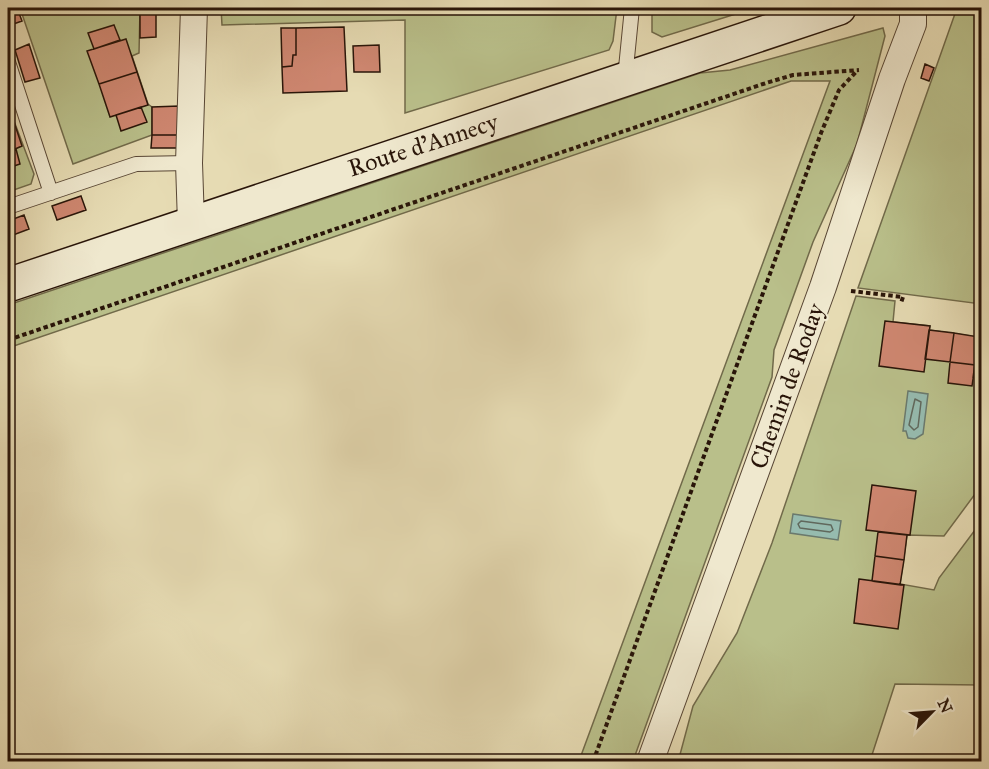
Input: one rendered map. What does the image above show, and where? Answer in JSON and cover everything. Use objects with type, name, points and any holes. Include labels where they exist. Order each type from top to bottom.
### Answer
[{"type":"main road","name":"Route d'Annecy","points":[[8,285],[839,8]]},
{"type":"street","points":[[191,223],[189,163],[194,8]]},
{"type":"street","name":"Chemin de Roday","points":[[650,762],[823,287],[913,24],[914,8]]},
{"type":"lane","points":[[625,78],[632,8]]},
{"type":"lane","points":[[8,62],[51,193]]},
{"type":"lane","points":[[8,207],[136,164],[189,163]]},
{"type":"path","points":[[8,340],[766,83],[794,75],[859,70],[898,64]]},
{"type":"path","points":[[592,762],[821,133],[839,90],[849,76],[859,70]]},
{"type":"path","points":[[823,287],[903,297],[901,303]]},
{"type":"green space","points":[[20,8],[140,8],[139,53],[132,56],[148,104],[152,107],[152,135],[73,164]]},
{"type":"green space","points":[[221,8],[617,8],[613,41],[609,50],[405,113],[405,20],[222,25]]},
{"type":"green space","points":[[652,8],[755,8],[662,37],[652,32]]},
{"type":"green space","points":[[957,8],[981,8],[981,304],[858,288]]},
{"type":"green space","points":[[883,28],[885,36],[857,144],[813,242],[774,350],[772,377],[633,761],[579,761],[830,81],[791,81],[8,348],[8,305],[700,73],[730,70]]},
{"type":"green space","points":[[11,113],[34,174],[31,184],[8,192],[8,114]]},
{"type":"green space","points":[[856,296],[895,301],[893,322],[930,326],[929,330],[978,337],[981,325],[981,486],[944,536],[907,535],[900,584],[934,590],[939,578],[981,522],[981,685],[895,684],[870,761],[678,762],[693,706],[737,633],[772,543]]},
{"type":"water","points":[[908,391],[928,394],[923,434],[915,439],[908,438],[906,431],[903,431]]},
{"type":"water","points":[[793,514],[841,521],[838,540],[790,533]]},
{"type":"building","points":[[8,8],[17,8],[22,21],[8,26]]},
{"type":"building","points":[[140,8],[156,8],[156,37],[140,38]]},
{"type":"building","points":[[114,25],[120,40],[94,49],[88,33]]},
{"type":"building","points":[[344,27],[347,91],[283,93],[282,67],[292,66],[293,55],[296,55],[296,28]]},
{"type":"building","points":[[281,28],[296,28],[296,55],[293,55],[292,66],[282,67]]},
{"type":"building","points":[[979,32],[982,32],[982,72],[975,72]]},
{"type":"building","points":[[126,39],[137,72],[99,84],[87,51]]},
{"type":"building","points":[[29,44],[40,78],[25,82],[15,50]]},
{"type":"building","points":[[379,45],[380,72],[354,72],[353,46]]},
{"type":"building","points":[[925,64],[934,68],[929,81],[921,78]]},
{"type":"building","points":[[137,72],[148,105],[110,117],[99,84]]},
{"type":"building","points":[[179,106],[178,135],[152,135],[152,107]]},
{"type":"building","points":[[141,107],[147,122],[121,131],[116,115]]},
{"type":"building","points":[[11,113],[22,146],[8,152],[8,114]]},
{"type":"building","points":[[152,135],[178,135],[178,148],[151,148]]},
{"type":"building","points":[[16,149],[20,164],[8,168],[8,152]]},
{"type":"building","points":[[81,196],[86,210],[57,220],[52,206]]},
{"type":"building","points":[[24,215],[29,229],[8,237],[8,221]]},
{"type":"building","points":[[885,321],[930,326],[924,372],[879,366]]},
{"type":"building","points":[[929,330],[954,333],[950,362],[925,359]]},
{"type":"building","points":[[954,333],[979,337],[975,365],[950,362]]},
{"type":"building","points":[[979,333],[982,334],[982,379],[973,378]]},
{"type":"building","points":[[950,362],[975,365],[972,386],[948,383]]},
{"type":"building","points":[[872,485],[916,491],[910,535],[866,530]]},
{"type":"building","points":[[878,532],[907,535],[904,560],[875,556]]},
{"type":"building","points":[[875,556],[904,560],[900,585],[872,581]]},
{"type":"building","points":[[859,579],[904,585],[898,629],[854,623]]}]
